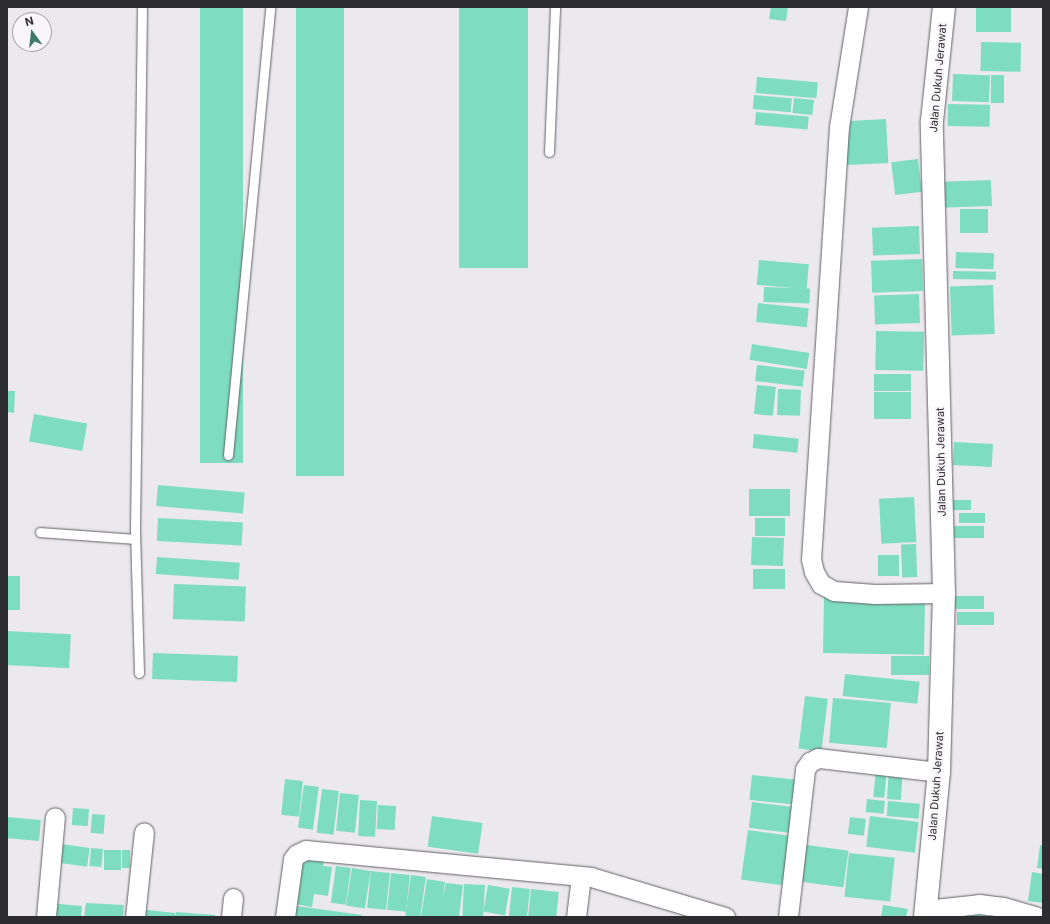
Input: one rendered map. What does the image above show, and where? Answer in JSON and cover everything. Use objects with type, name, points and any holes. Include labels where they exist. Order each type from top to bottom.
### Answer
[{"type":"street","points":[[858,7],[839,127],[811,559],[814,572],[821,584],[834,591],[874,594],[944,594]]},
{"type":"street","name":"Jalan Dukuh Jerawat","points":[[925,913],[939,772],[944,594],[932,121],[944,7]]},
{"type":"street","points":[[788,917],[806,769],[810,762],[818,758],[939,772]]},
{"type":"street","points":[[46,917],[55,817]]},
{"type":"street","points":[[135,917],[144,832]]},
{"type":"street","points":[[286,917],[293,859],[297,854],[306,850],[581,876],[605,881],[725,917]]},
{"type":"street","points":[[576,917],[581,876]]},
{"type":"street","points":[[231,917],[233,898]]},
{"type":"street","points":[[925,913],[979,904],[1003,907],[1026,915]]},
{"type":"lane","points":[[139,673],[135,539],[142,7]]},
{"type":"lane","points":[[228,455],[270,7]]},
{"type":"lane","points":[[549,152],[555,7]]},
{"type":"lane","points":[[40,532],[135,539]]},
{"type":"building","points":[[200,7],[243,7],[243,463],[200,463]]},
{"type":"building","points":[[296,7],[344,7],[344,476],[296,476]]},
{"type":"building","points":[[459,7],[528,7],[528,268],[459,268]]},
{"type":"building","points":[[771,7],[788,7],[786,21],[769,19]]},
{"type":"building","points":[[976,7],[1011,7],[1011,32],[976,32]]},
{"type":"building","points":[[981,42],[1021,43],[1020,72],[980,71]]},
{"type":"building","points":[[953,74],[990,75],[989,102],[952,101]]},
{"type":"building","points":[[991,75],[1004,75],[1004,103],[991,103]]},
{"type":"building","points":[[757,77],[818,82],[816,98],[756,93]]},
{"type":"building","points":[[754,95],[792,98],[791,112],[753,109]]},
{"type":"building","points":[[794,98],[814,100],[812,115],[792,113]]},
{"type":"building","points":[[948,104],[990,105],[990,127],[948,126]]},
{"type":"building","points":[[756,112],[809,117],[808,130],[755,125]]},
{"type":"building","points":[[886,119],[888,163],[842,165],[840,121]]},
{"type":"building","points":[[918,159],[922,192],[895,195],[891,162]]},
{"type":"building","points":[[991,180],[992,206],[942,208],[941,182]]},
{"type":"building","points":[[960,209],[988,209],[988,233],[960,233]]},
{"type":"building","points":[[919,226],[920,254],[873,256],[872,228]]},
{"type":"building","points":[[956,252],[994,253],[993,269],[955,268]]},
{"type":"building","points":[[922,259],[923,291],[872,293],[871,261]]},
{"type":"building","points":[[759,260],[809,264],[807,289],[757,285]]},
{"type":"building","points":[[953,271],[996,272],[996,280],[953,279]]},
{"type":"building","points":[[993,285],[995,334],[952,335],[950,287]]},
{"type":"building","points":[[764,287],[810,289],[809,304],[763,302]]},
{"type":"building","points":[[919,294],[920,323],[875,325],[874,296]]},
{"type":"building","points":[[758,303],[809,308],[807,327],[756,322]]},
{"type":"building","points":[[876,331],[924,332],[923,371],[875,370]]},
{"type":"building","points":[[752,344],[809,353],[807,369],[749,360]]},
{"type":"building","points":[[757,365],[805,371],[803,387],[755,381]]},
{"type":"building","points":[[874,374],[911,374],[911,391],[874,391]]},
{"type":"building","points":[[757,385],[776,387],[773,416],[754,414]]},
{"type":"building","points":[[778,389],[801,390],[800,416],[777,415]]},
{"type":"building","points":[[7,391],[15,391],[14,413],[7,412]]},
{"type":"building","points":[[874,392],[911,392],[911,419],[874,419]]},
{"type":"building","points":[[34,414],[87,423],[82,451],[29,442]]},
{"type":"building","points":[[754,434],[799,439],[797,453],[753,448]]},
{"type":"building","points":[[954,442],[993,444],[992,467],[953,465]]},
{"type":"building","points":[[158,485],[245,493],[243,514],[156,506]]},
{"type":"building","points":[[749,489],[790,489],[790,516],[749,516]]},
{"type":"building","points":[[914,497],[916,542],[881,544],[879,499]]},
{"type":"building","points":[[947,500],[971,500],[971,510],[947,510]]},
{"type":"building","points":[[959,513],[985,513],[985,523],[959,523]]},
{"type":"building","points":[[158,518],[243,522],[242,545],[157,541]]},
{"type":"building","points":[[755,518],[785,518],[785,536],[755,536]]},
{"type":"building","points":[[954,526],[984,526],[984,538],[954,538]]},
{"type":"building","points":[[752,537],[784,538],[783,566],[751,565]]},
{"type":"building","points":[[916,544],[917,577],[902,578],[901,545]]},
{"type":"building","points":[[878,555],[899,555],[899,576],[878,576]]},
{"type":"building","points":[[157,557],[240,563],[239,580],[156,574]]},
{"type":"building","points":[[753,569],[785,569],[785,589],[753,589]]},
{"type":"building","points":[[7,576],[20,576],[20,610],[7,610]]},
{"type":"building","points":[[174,584],[246,587],[245,621],[173,619]]},
{"type":"building","points":[[955,596],[984,596],[984,609],[955,609]]},
{"type":"building","points":[[824,597],[925,599],[924,655],[823,653]]},
{"type":"building","points":[[957,612],[994,612],[994,625],[957,625]]},
{"type":"building","points":[[7,631],[71,634],[69,668],[7,665]]},
{"type":"building","points":[[153,653],[238,656],[237,682],[152,679]]},
{"type":"building","points":[[891,656],[929,656],[929,675],[891,675]]},
{"type":"building","points":[[845,674],[920,682],[917,704],[843,696]]},
{"type":"building","points":[[805,696],[828,699],[821,751],[799,749]]},
{"type":"building","points":[[833,698],[891,703],[887,748],[829,743]]},
{"type":"building","points":[[876,767],[887,768],[884,798],[873,797]]},
{"type":"building","points":[[889,769],[903,770],[901,800],[887,799]]},
{"type":"building","points":[[752,775],[799,780],[796,805],[749,800]]},
{"type":"building","points":[[285,779],[303,781],[299,817],[281,815]]},
{"type":"building","points":[[304,785],[319,787],[313,830],[298,828]]},
{"type":"building","points":[[322,789],[339,791],[334,835],[317,833]]},
{"type":"building","points":[[340,793],[359,795],[355,833],[336,831]]},
{"type":"building","points":[[867,799],[885,801],[884,814],[866,812]]},
{"type":"building","points":[[360,800],[377,801],[375,837],[358,836]]},
{"type":"building","points":[[888,801],[920,804],[919,819],[887,816]]},
{"type":"building","points":[[752,802],[794,807],[791,833],[749,828]]},
{"type":"building","points":[[378,805],[396,806],[395,830],[377,829]]},
{"type":"building","points":[[73,808],[89,809],[88,826],[72,825]]},
{"type":"building","points":[[92,814],[105,815],[104,834],[91,833]]},
{"type":"building","points":[[432,816],[483,823],[478,854],[428,847]]},
{"type":"building","points":[[870,816],[919,822],[915,853],[866,847]]},
{"type":"building","points":[[7,817],[41,820],[39,841],[7,838]]},
{"type":"building","points":[[850,817],[866,819],[864,836],[848,834]]},
{"type":"building","points":[[748,830],[790,836],[783,885],[741,880]]},
{"type":"building","points":[[54,843],[90,848],[87,867],[51,862]]},
{"type":"building","points":[[800,844],[849,851],[843,887],[795,881]]},
{"type":"building","points":[[1040,845],[1043,846],[1043,869],[1037,868]]},
{"type":"building","points":[[91,848],[103,849],[101,867],[89,866]]},
{"type":"building","points":[[104,850],[121,850],[121,870],[104,870]]},
{"type":"building","points":[[122,850],[130,850],[130,868],[122,868]]},
{"type":"building","points":[[308,853],[325,855],[323,866],[332,867],[328,896],[314,894],[312,907],[289,903],[295,861],[306,863]]},
{"type":"building","points":[[849,853],[895,858],[890,902],[844,897]]},
{"type":"building","points":[[336,866],[351,868],[346,905],[331,903]]},
{"type":"building","points":[[352,868],[371,871],[365,909],[346,906]]},
{"type":"building","points":[[371,871],[390,873],[386,910],[367,908]]},
{"type":"building","points":[[1032,872],[1043,874],[1043,903],[1028,901]]},
{"type":"building","points":[[391,873],[410,875],[406,912],[387,910]]},
{"type":"building","points":[[411,875],[426,877],[420,917],[405,916]]},
{"type":"building","points":[[427,879],[445,882],[443,898],[446,883],[463,885],[459,917],[421,917]]},
{"type":"building","points":[[464,884],[485,885],[483,917],[462,917]]},
{"type":"building","points":[[488,885],[510,889],[505,915],[483,912]]},
{"type":"building","points":[[512,887],[530,889],[527,917],[509,917]]},
{"type":"building","points":[[531,889],[559,892],[556,917],[528,917]]},
{"type":"building","points":[[48,903],[82,906],[81,917],[47,917]]},
{"type":"building","points":[[86,903],[124,905],[123,917],[84,917]]},
{"type":"building","points":[[883,905],[908,909],[906,917],[881,917]]},
{"type":"building","points":[[297,906],[362,915],[362,917],[295,917]]},
{"type":"building","points":[[985,907],[985,917],[947,917]]},
{"type":"building","points":[[138,909],[175,913],[175,917],[137,917]]},
{"type":"building","points":[[176,912],[215,915],[215,917],[175,917]]}]
